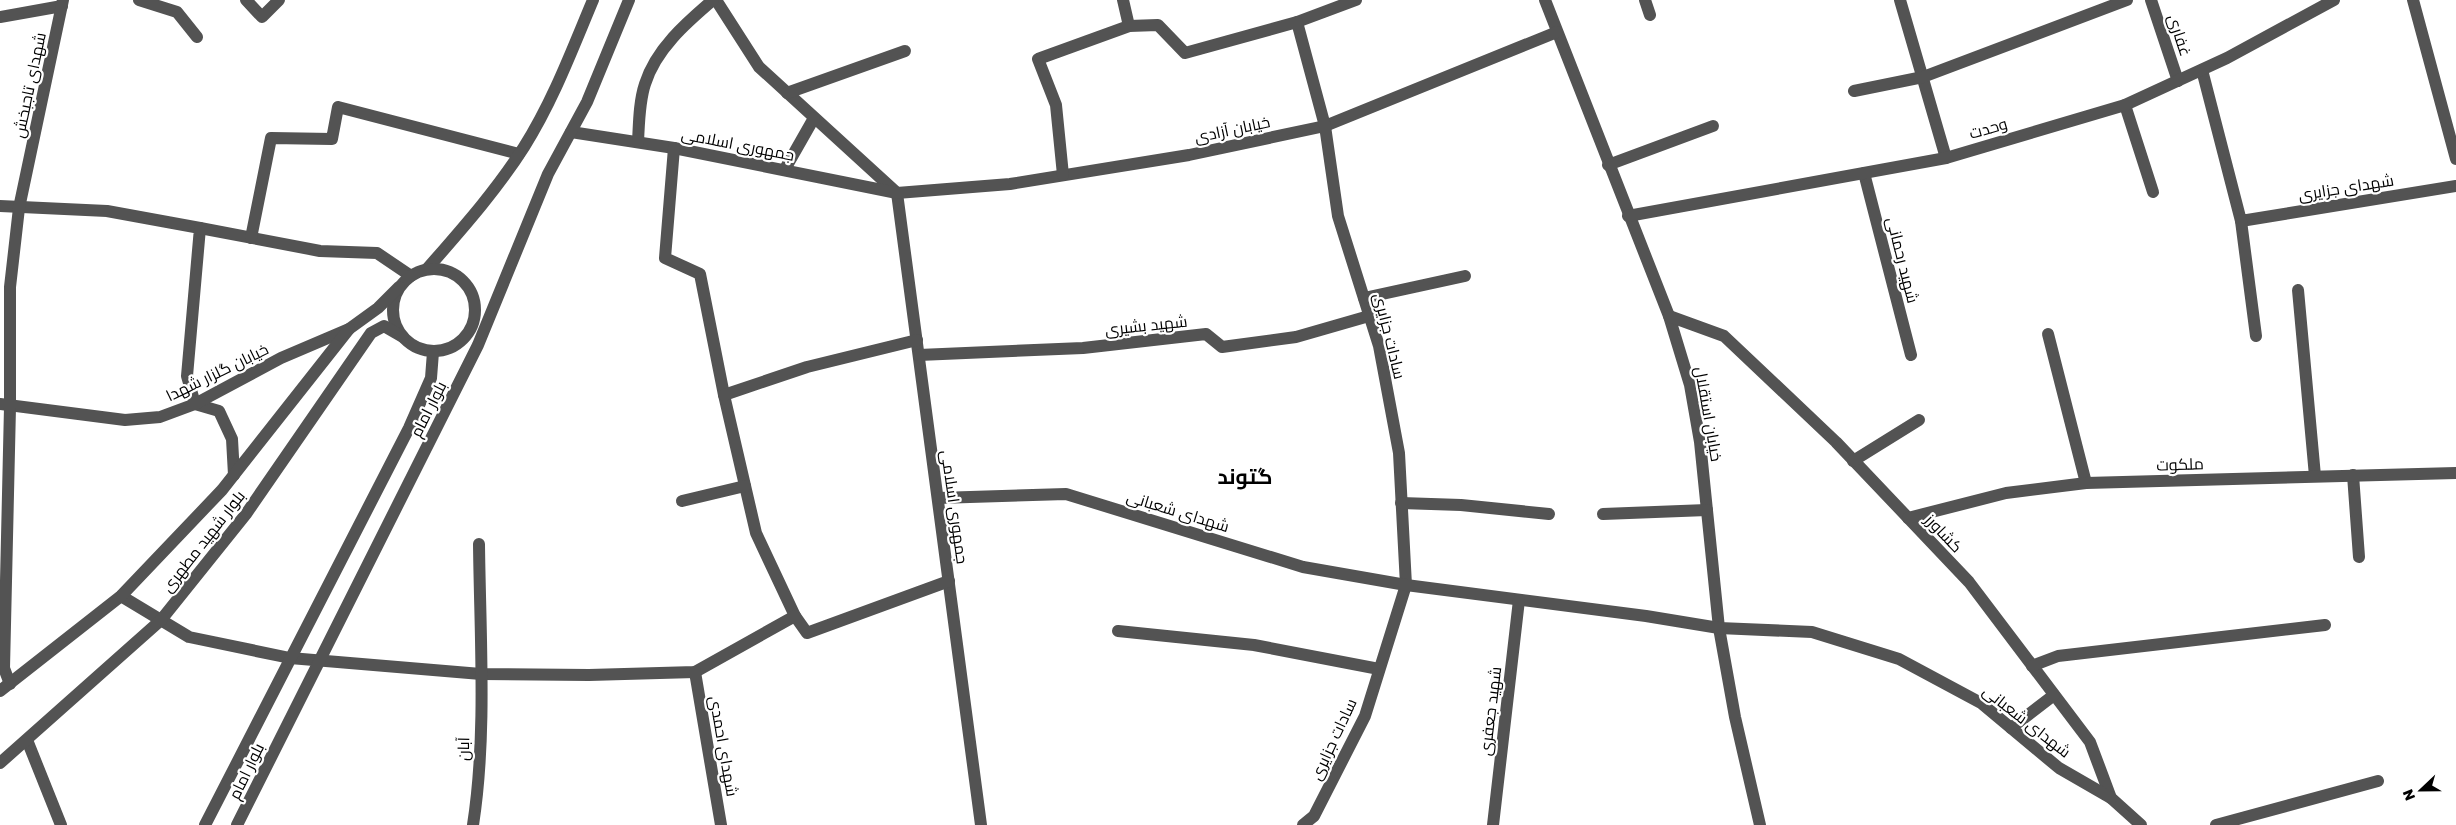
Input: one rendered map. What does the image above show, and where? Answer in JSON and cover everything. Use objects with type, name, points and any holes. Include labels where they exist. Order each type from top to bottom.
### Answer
[{"type":"street","points":[[140,0],[177,12],[197,37]]},
{"type":"street","points":[[246,0],[262,17],[279,0]]},
{"type":"street","points":[[427,269],[477,212],[519,154],[559,82],[593,0]]},
{"type":"street","name":"بلوار امام","points":[[237,825],[465,372],[548,174],[587,102],[629,0]]},
{"type":"street","points":[[638,142],[645,84],[660,53],[683,25],[714,0],[759,67],[897,193]]},
{"type":"street","points":[[1123,0],[1129,26]]},
{"type":"street","points":[[1064,175],[1056,105],[1038,59],[1129,26],[1158,25],[1185,53],[1297,22],[1356,0]]},
{"type":"street","name":"خیابان استقلال","points":[[1545,0],[1668,316],[1690,385],[1700,442],[1720,628],[1735,717],[1760,825]]},
{"type":"street","points":[[1645,0],[1650,14]]},
{"type":"street","points":[[1900,0],[1946,158]]},
{"type":"street","points":[[1854,91],[1923,76],[2127,0]]},
{"type":"street","name":"غفاری","points":[[2151,0],[2178,81]]},
{"type":"street","name":"وحدت","points":[[1628,216],[1946,158],[2125,105],[2202,70],[2334,0]]},
{"type":"street","points":[[2414,0],[2456,159]]},
{"type":"street","points":[[0,17],[63,3]]},
{"type":"street","name":"شهدای تاجبخش","points":[[5,688],[3,620],[5,405],[10,287],[19,208],[63,3]]},
{"type":"street","name":"سادات جزایری","points":[[1297,22],[1326,126],[1338,216],[1379,346],[1398,453],[1406,586],[1364,716],[1314,820],[1303,825]]},
{"type":"street","name":"خیابان آزادی","points":[[897,193],[1010,184],[1189,155],[1326,126],[1557,32]]},
{"type":"street","points":[[787,93],[905,51]]},
{"type":"street","points":[[2202,70],[2241,221],[2256,336]]},
{"type":"street","points":[[2125,105],[2153,192]]},
{"type":"street","points":[[251,238],[272,138],[332,139],[338,106],[519,154]]},
{"type":"street","points":[[785,169],[814,118]]},
{"type":"street","points":[[1608,165],[1713,126]]},
{"type":"street","name":"جمهوری اسلامی","points":[[571,132],[674,148],[897,193],[981,825]]},
{"type":"street","points":[[674,148],[665,258],[700,274],[724,395],[756,533],[795,616],[807,632],[949,581]]},
{"type":"street","name":"شهید رحمانی","points":[[1864,173],[1910,355]]},
{"type":"street","name":"شهدای جزایری","points":[[2241,221],[2456,186]]},
{"type":"street","points":[[0,206],[107,211],[320,251],[377,253],[411,276]]},
{"type":"street","points":[[200,228],[186,376],[195,404],[219,411],[232,439],[234,474]]},
{"type":"street","points":[[465,372],[465,340],[473,324],[510,268]]},
{"type":"street","points":[[465,340],[450,348],[433,352],[416,347],[403,336],[395,321],[394,304],[398,288],[411,276],[427,269],[444,269],[460,278],[470,290],[476,307],[473,324]]},
{"type":"street","points":[[1364,298],[1465,276]]},
{"type":"street","name":"خیابان گلزار شهدا","points":[[5,405],[126,420],[160,417],[195,404],[281,358],[349,329],[378,308],[398,288]]},
{"type":"street","points":[[2298,290],[2315,476]]},
{"type":"street","name":"شهید بشیری","points":[[919,355],[1083,348],[1206,334],[1222,347],[1296,337],[1369,316]]},
{"type":"street","name":"کشاورز","points":[[1668,316],[1724,336],[1854,461],[1969,582],[2090,742],[2111,798],[2141,825]]},
{"type":"street","name":"بلوار شهید مطهری","points":[[0,763],[161,620],[246,514],[371,333],[384,326],[403,336]]},
{"type":"street","name":"بلوار شهید مطهری","points":[[5,688],[121,596],[234,474],[349,329]]},
{"type":"street","points":[[2048,334],[2086,483]]},
{"type":"street","points":[[724,395],[807,367],[917,340]]},
{"type":"street","name":"بلوار امام","points":[[205,825],[409,428],[431,378],[433,352]]},
{"type":"street","points":[[1854,461],[1919,420]]},
{"type":"street","name":"ملکوت","points":[[1908,518],[2006,493],[2086,483],[2456,472]]},
{"type":"street","points":[[2353,475],[2359,558]]},
{"type":"street","points":[[682,501],[745,486]]},
{"type":"street","name":"شهدای شعبانی","points":[[938,498],[1066,494],[1303,567],[1406,586],[1720,628],[1812,632],[1899,659],[1981,703],[2059,768],[2111,798]]},
{"type":"street","points":[[1401,503],[1461,505],[1549,514]]},
{"type":"street","points":[[1603,514],[1707,510]]},
{"type":"street","name":"آبان","points":[[473,825],[478,793],[481,674],[479,544]]},
{"type":"street","points":[[121,596],[189,637],[290,658],[481,674],[695,672],[795,616]]},
{"type":"street","name":"شهید جعفری","points":[[1493,825],[1519,600]]},
{"type":"street","points":[[2032,666],[2058,656],[2325,625]]},
{"type":"street","points":[[1118,631],[1254,645],[1379,669]]},
{"type":"street","name":"شهدای احمدی","points":[[695,672],[721,825]]},
{"type":"street","points":[[2011,728],[2054,695]]},
{"type":"street","points":[[27,740],[61,825]]},
{"type":"street","points":[[2216,825],[2378,781]]},
{"type":"district","name":"گتوند","points":[[1245,476]]}]
